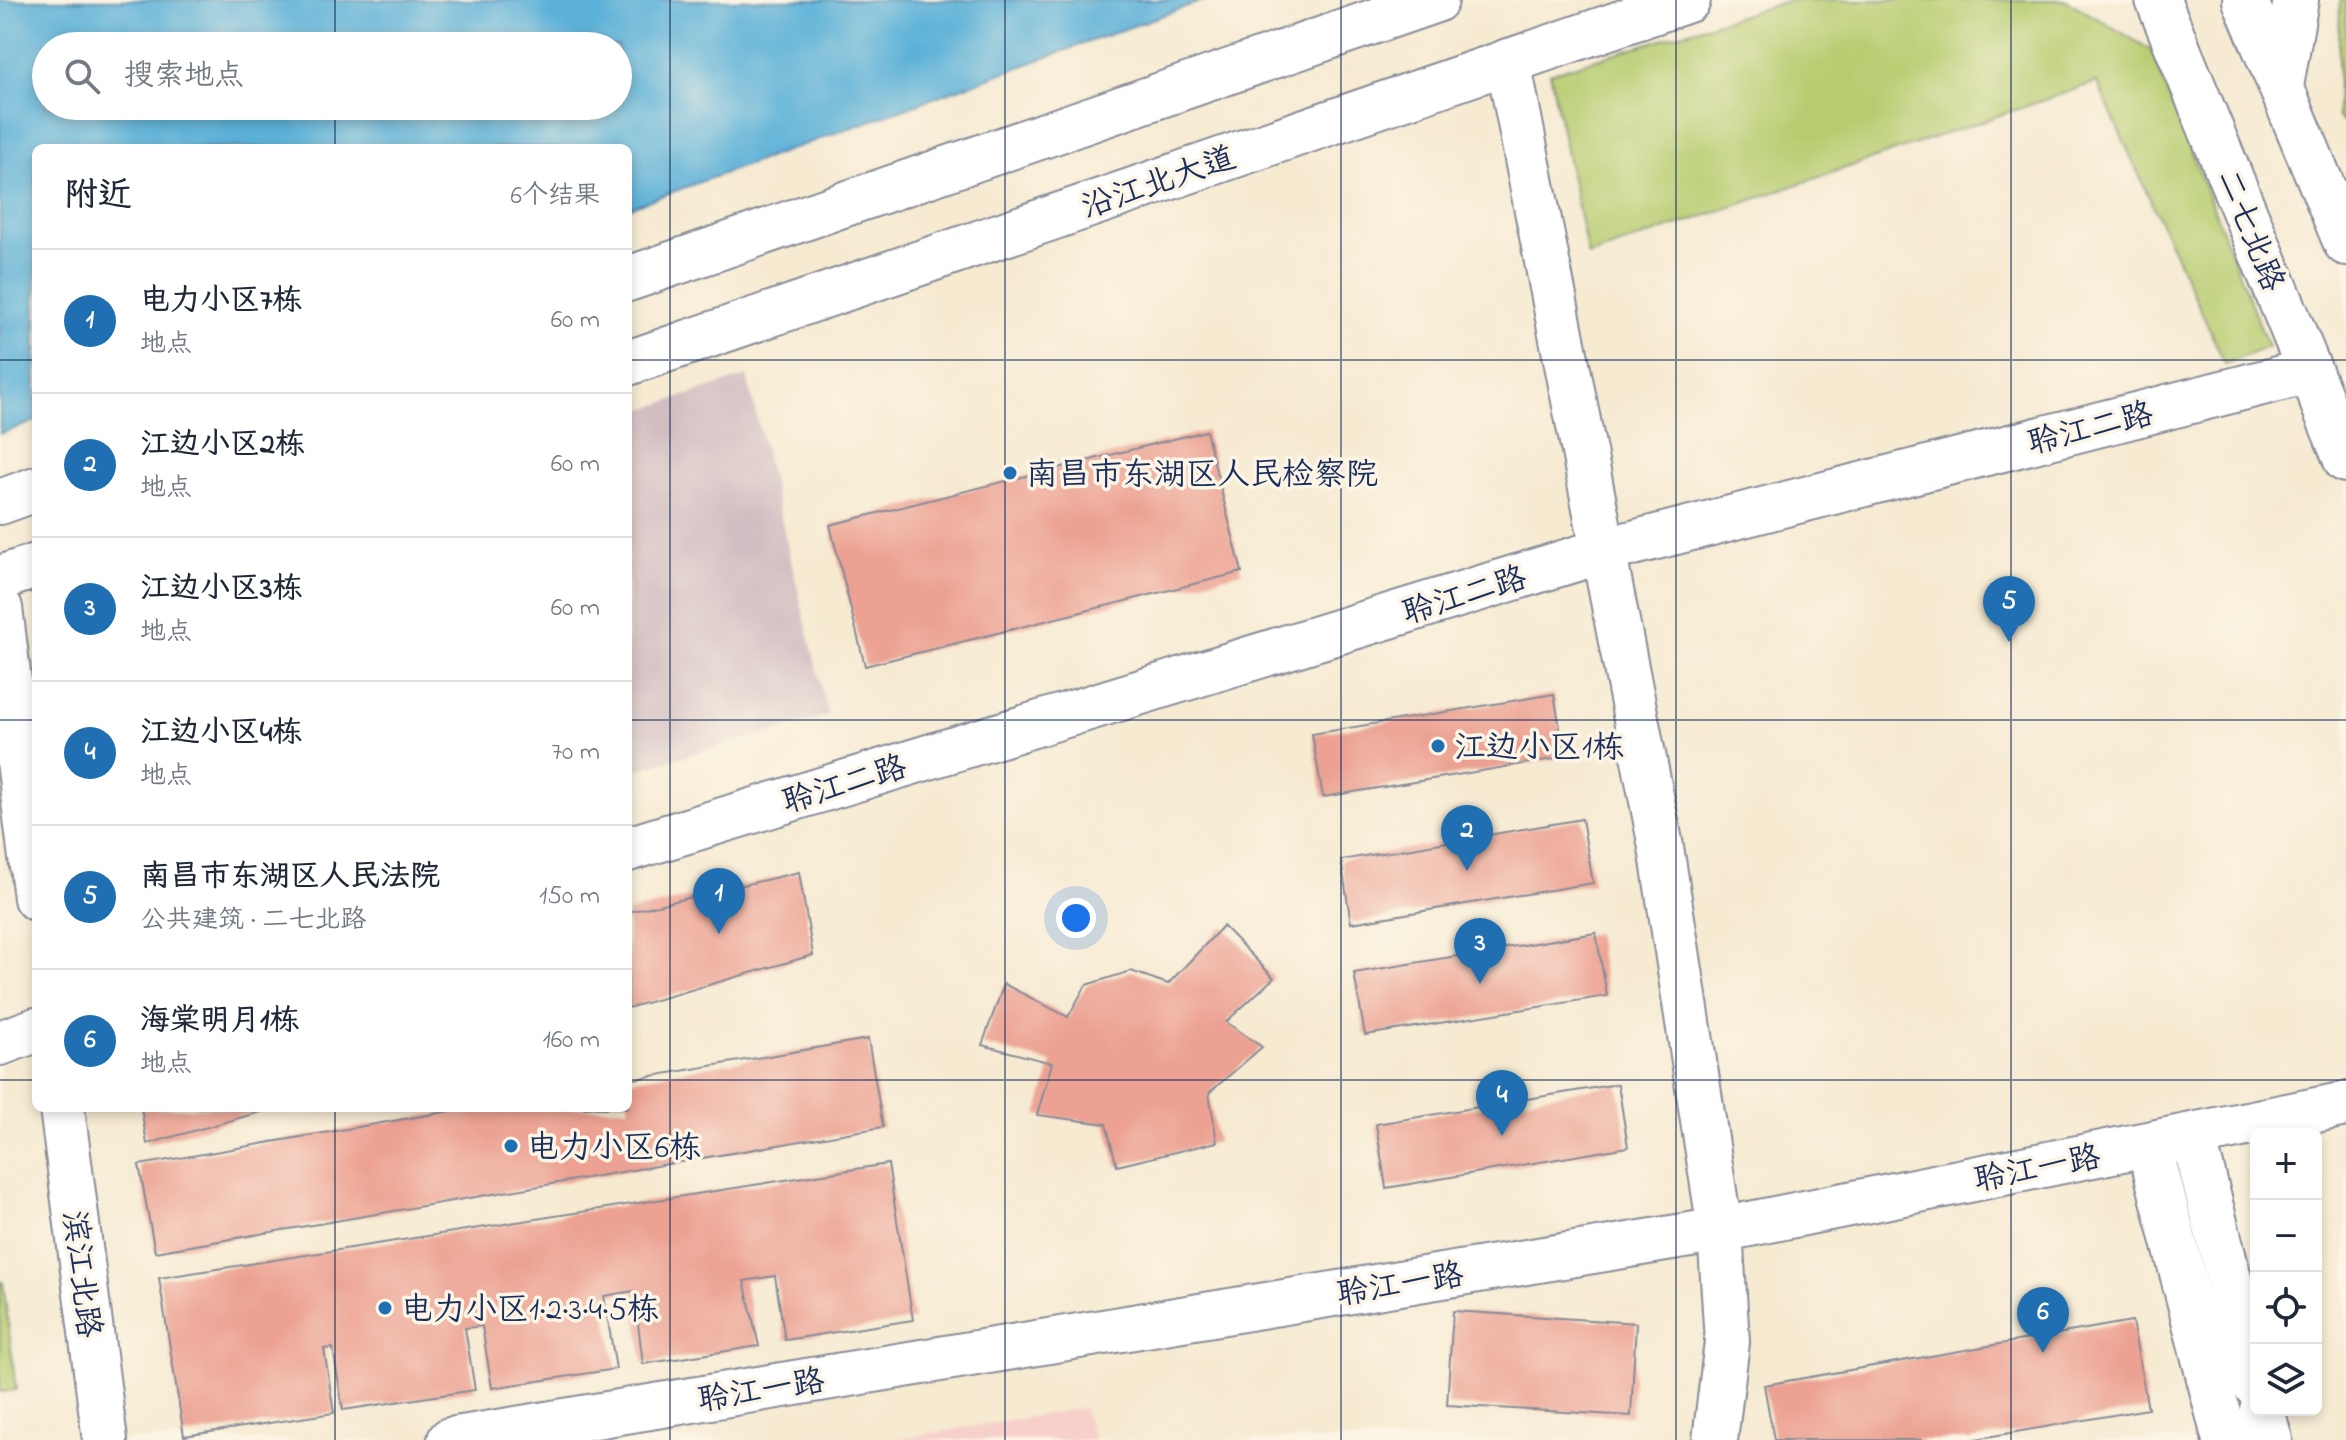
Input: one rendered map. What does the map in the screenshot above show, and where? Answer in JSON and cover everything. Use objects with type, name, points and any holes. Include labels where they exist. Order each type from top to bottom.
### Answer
[{"type":"main road","points":[[632,278],[1436,0]]},
{"type":"main road","name":"沿江北大道","points":[[632,362],[1688,0]]},
{"type":"main road","points":[[2126,0],[2163,11]]},
{"type":"main road","points":[[2245,0],[2346,243]]},
{"type":"main road","points":[[2281,86],[2296,0]]},
{"type":"main road","name":"二七北路","points":[[2163,11],[2346,460]]},
{"type":"main road","points":[[1508,61],[1661,847],[1720,1230],[1727,1342],[1715,1440]]},
{"type":"main road","name":"聆江二路","points":[[632,848],[1605,550],[2309,371]]},
{"type":"main road","points":[[0,502],[32,490]]},
{"type":"main road","points":[[0,578],[32,567]]},
{"type":"main road","points":[[0,608],[32,866]]},
{"type":"main road","points":[[0,1043],[32,1031]]},
{"type":"main road","name":"聆江一路","points":[[450,1440],[1720,1230],[2346,1104]]},
{"type":"main road","name":"滨江北路","points":[[63,1112],[105,1440]]},
{"type":"main road","points":[[2193,1135],[2250,1362]]},
{"type":"main road","points":[[2149,1144],[2225,1440]]},
{"type":"main road","points":[[2264,1416],[2270,1440]]},
{"type":"shaded area","points":[[747,376],[828,716],[632,771],[632,413]]},
{"type":"shaded area","points":[[1083,1408],[1094,1440],[891,1440]]},
{"type":"green space","points":[[1792,0],[2066,0],[2151,50],[2268,347],[2225,364],[2097,82],[1588,256],[1550,73]]},
{"type":"green space","points":[[2340,0],[2346,0],[2346,125],[2337,116]]},
{"type":"green space","points":[[0,1282],[3,1282],[16,1390],[0,1392]]},
{"type":"water","points":[[0,0],[1205,0],[632,207],[632,144],[32,144],[32,422],[0,434]]},
{"type":"building","points":[[1206,431],[1242,572],[865,666],[830,525]]},
{"type":"building","name":"江边小区1栋","points":[[1554,694],[1565,757],[1323,797],[1312,734]]},
{"type":"building","points":[[1582,819],[1593,883],[1351,923],[1341,860]]},
{"type":"building","points":[[799,872],[813,955],[632,1007],[632,911]]},
{"type":"building","points":[[1223,926],[1274,978],[1226,1022],[1262,1047],[1209,1093],[1217,1142],[1117,1166],[1106,1124],[1037,1115],[1052,1063],[982,1045],[1004,984],[1068,1017],[1086,985],[1131,971],[1168,984]]},
{"type":"building","points":[[1596,933],[1607,996],[1365,1035],[1354,973]]},
{"type":"building","name":"电力小区6栋","points":[[868,1039],[883,1127],[155,1252],[139,1165],[445,1112],[632,1112],[632,1079]]},
{"type":"building","points":[[1618,1084],[1628,1147],[1386,1188],[1376,1124]]},
{"type":"building","points":[[142,1112],[260,1112],[147,1144]]},
{"type":"building","name":"电力小区1·2·3·4·5栋","points":[[888,1164],[913,1320],[785,1340],[775,1276],[744,1281],[759,1346],[643,1364],[634,1291],[604,1296],[616,1369],[492,1388],[482,1326],[465,1328],[475,1390],[343,1410],[333,1348],[324,1349],[334,1413],[184,1436],[159,1278]]},
{"type":"building","points":[[1453,1311],[1636,1323],[1631,1416],[1447,1405]]},
{"type":"building","points":[[2132,1321],[2148,1409],[1970,1440],[1774,1440],[1764,1385]]},
{"type":"place","name":"南昌市东湖区人民检察院","points":[[1010,473]]},
{"type":"place","name":"南昌市东湖区人民法院","points":[[2009,642]]},
{"type":"place","name":"江边小区1栋","points":[[1438,746]]},
{"type":"place","name":"江边小区2栋","points":[[1467,871]]},
{"type":"place","name":"电力小区7栋","points":[[719,934]]},
{"type":"place","name":"江边小区3栋","points":[[1480,984]]},
{"type":"place","name":"江边小区4栋","points":[[1502,1136]]},
{"type":"place","name":"电力小区6栋","points":[[511,1146]]},
{"type":"place","name":"电力小区1·2·3·4·5栋","points":[[385,1308]]},
{"type":"place","name":"海棠明月1栋","points":[[2043,1353]]}]
